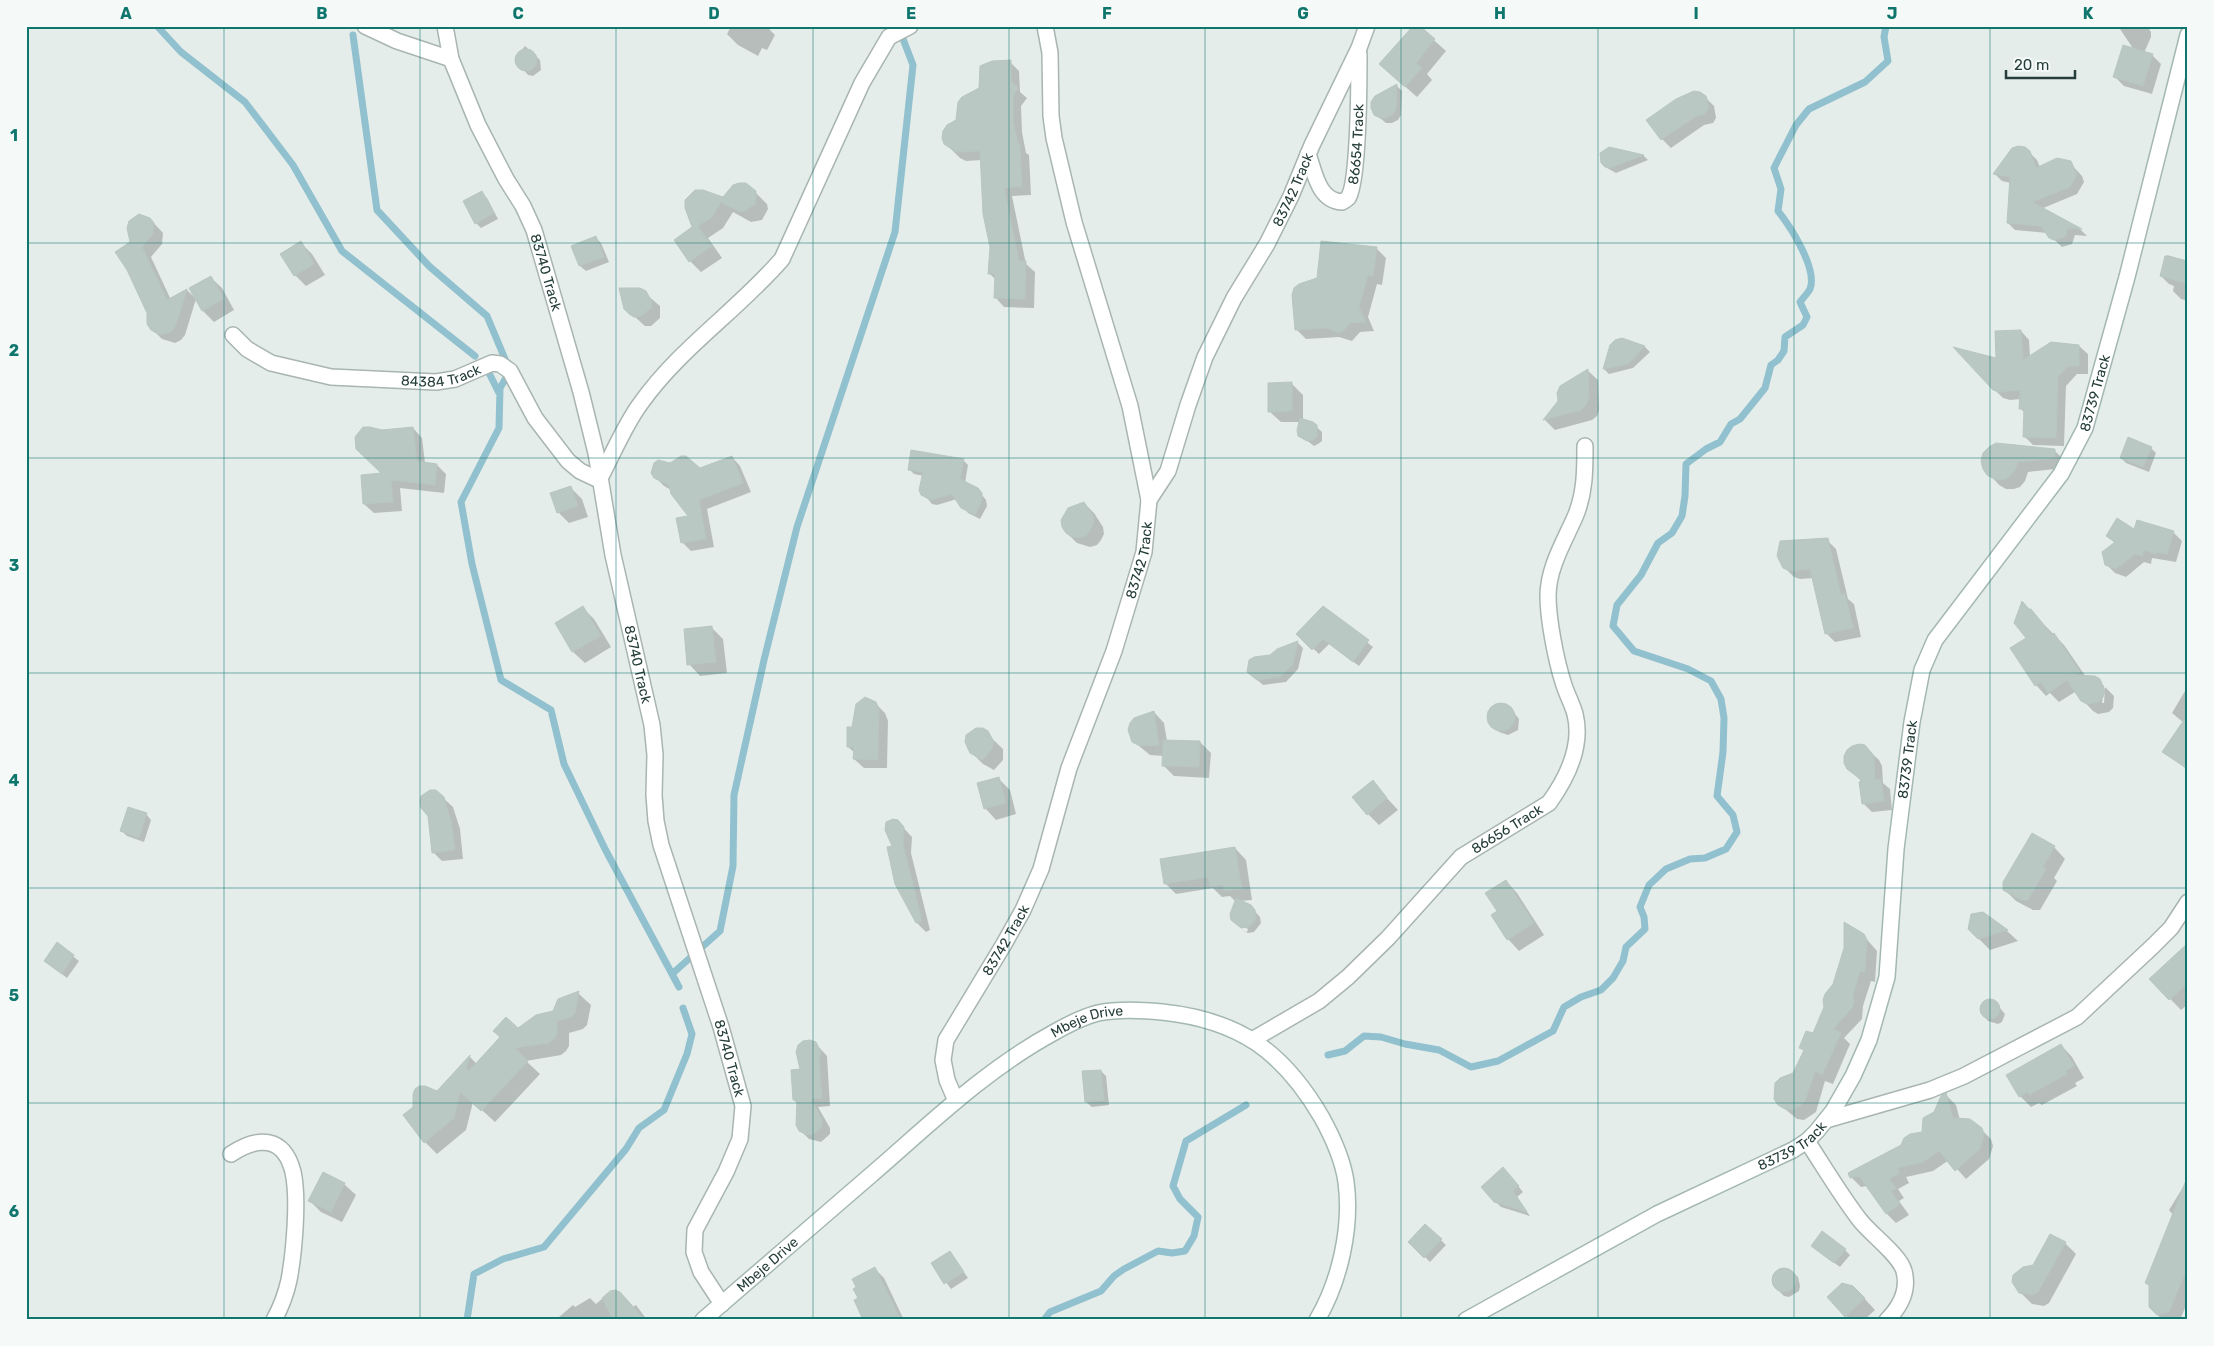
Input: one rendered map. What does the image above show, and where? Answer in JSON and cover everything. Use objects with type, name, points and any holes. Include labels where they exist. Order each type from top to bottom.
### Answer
[{"type":"street","points":[[365,26],[397,41],[451,58]]},
{"type":"street","name":"83740 Track","points":[[445,26],[451,58],[478,125],[506,179],[523,206],[534,230],[581,392],[596,453],[613,555],[652,725],[655,755],[655,804],[661,845],[721,1026],[743,1106],[740,1139],[726,1172],[695,1230],[694,1252],[701,1272],[722,1304]]},
{"type":"street","points":[[599,480],[640,404],[689,348],[766,278],[782,259],[862,83],[889,37],[910,26]]},
{"type":"street","points":[[1045,26],[1050,53],[1051,116],[1054,138],[1074,222],[1130,406],[1149,500]]},
{"type":"street","name":"83742 Track","points":[[956,1102],[947,1080],[943,1060],[946,1040],[1004,944],[1041,869],[1069,768],[1114,651],[1144,552],[1149,500],[1168,471],[1205,357],[1234,298],[1266,244],[1291,196],[1308,154],[1360,48],[1367,26]]},
{"type":"street","name":"83739 Track","points":[[1466,1320],[1657,1214],[1699,1192],[1764,1165],[1807,1141],[1826,1120],[1853,1076],[1870,1040],[1887,977],[1902,797],[1912,722],[1922,670],[1934,640],[2061,474],[2085,428],[2127,277],[2188,35]]},
{"type":"street","name":"86654 Track","points":[[1308,154],[1320,189],[1326,197],[1342,202],[1348,198],[1352,186],[1357,141],[1360,48]]},
{"type":"street","name":"84384 Track","points":[[233,335],[247,349],[271,363],[332,377],[436,382],[455,379],[492,363],[500,364],[510,371],[535,418],[568,461],[580,471],[599,480]]},
{"type":"street","name":"86656 Track","points":[[1252,1040],[1319,1001],[1348,977],[1388,938],[1461,857],[1549,803],[1559,790],[1574,757],[1578,729],[1576,715],[1560,672],[1550,618],[1549,582],[1564,538],[1575,516],[1581,498],[1584,483],[1585,446]]},
{"type":"street","points":[[1826,1120],[1930,1090],[1964,1076],[2077,1017],[2171,928],[2188,902]]},
{"type":"street","name":"Mbeje Drive","points":[[703,1320],[956,1102],[1011,1058],[1073,1022],[1097,1014],[1147,1011],[1188,1015],[1231,1028],[1252,1040],[1291,1073],[1330,1133],[1346,1182],[1347,1220],[1342,1254],[1331,1290],[1317,1320]]},
{"type":"street","points":[[232,1154],[244,1145],[257,1141],[271,1142],[287,1158],[293,1171],[295,1192],[289,1280],[282,1306],[274,1320]]},
{"type":"street","points":[[1807,1141],[1858,1218],[1899,1261],[1904,1270],[1906,1283],[1903,1296],[1896,1312],[1887,1320]]},
{"type":"building","points":[[1413,26],[1420,26],[1435,39],[1416,63],[1422,68],[1405,87],[1379,64]]},
{"type":"building","points":[[2123,45],[2153,54],[2143,86],[2113,77]]},
{"type":"building","points":[[526,49],[534,52],[537,60],[534,68],[526,71],[518,68],[515,60],[518,52]]},
{"type":"building","points":[[1011,60],[1011,81],[1018,88],[1013,96],[1013,121],[1018,144],[1020,144],[1022,186],[1004,188],[1019,261],[1026,261],[1025,299],[994,298],[995,274],[988,274],[990,247],[983,214],[980,151],[956,152],[944,144],[942,138],[943,131],[947,125],[956,120],[958,102],[962,97],[979,88],[980,66],[992,61]]},
{"type":"building","points":[[1397,84],[1396,110],[1386,118],[1374,115],[1371,102],[1375,96]]},
{"type":"building","points":[[1694,91],[1706,96],[1708,109],[1704,114],[1695,117],[1661,140],[1646,120],[1676,99]]},
{"type":"building","points":[[2018,146],[2025,147],[2030,151],[2036,168],[2057,158],[2071,161],[2077,175],[2070,187],[2032,202],[2082,229],[2068,228],[2065,237],[2054,240],[2049,238],[2041,226],[2007,223],[2010,177],[1993,174],[2012,148]]},
{"type":"building","points":[[1609,147],[1644,155],[1610,168],[1605,167],[1601,163],[1600,153]]},
{"type":"building","points":[[746,183],[756,191],[755,204],[745,211],[738,211],[721,202],[712,217],[698,226],[712,246],[689,262],[674,240],[692,227],[685,208],[685,200],[695,190],[703,190],[723,197],[733,185]]},
{"type":"building","points":[[482,191],[494,213],[475,224],[463,201]]},
{"type":"building","points":[[139,214],[150,218],[154,223],[153,234],[142,247],[167,300],[187,289],[176,325],[172,331],[165,334],[158,334],[151,330],[147,324],[147,313],[127,270],[115,252],[130,242],[127,228],[129,221]]},
{"type":"building","points":[[596,236],[604,257],[579,266],[571,246]]},
{"type":"building","points":[[301,241],[314,264],[294,276],[280,254]]},
{"type":"building","points":[[1321,241],[1377,247],[1373,276],[1368,275],[1359,307],[1366,322],[1350,323],[1342,332],[1328,328],[1295,330],[1292,295],[1294,288],[1299,284],[1317,278]]},
{"type":"building","points":[[2165,256],[2188,261],[2188,284],[2160,276]]},
{"type":"building","points":[[211,276],[224,299],[202,311],[189,288]]},
{"type":"building","points":[[619,288],[640,288],[646,291],[652,302],[651,308],[641,316],[634,317],[629,314],[624,309]]},
{"type":"building","points":[[2021,330],[2023,360],[2051,342],[2079,345],[2079,366],[2068,366],[2058,377],[2056,438],[2023,437],[2024,409],[2019,409],[2020,390],[2000,392],[1993,390],[1953,347],[1996,358],[1995,331]]},
{"type":"building","points":[[1622,338],[1645,346],[1628,364],[1603,369],[1610,345],[1615,340]]},
{"type":"building","points":[[1588,369],[1589,398],[1586,405],[1581,410],[1543,420],[1558,401],[1557,393],[1560,386]]},
{"type":"building","points":[[1292,382],[1292,411],[1268,412],[1268,383]]},
{"type":"building","points":[[1300,418],[1317,425],[1317,436],[1313,440],[1307,441],[1298,436],[1297,430]]},
{"type":"building","points":[[363,427],[382,430],[413,427],[417,461],[437,464],[435,485],[391,480],[393,502],[363,504],[361,475],[381,473],[356,449],[355,437]]},
{"type":"building","points":[[2128,437],[2152,447],[2143,467],[2120,458]]},
{"type":"building","points":[[1996,443],[2055,449],[2055,458],[2018,462],[2010,476],[2003,480],[1994,479],[1987,475],[1981,461],[1983,453]]},
{"type":"building","points":[[911,450],[964,459],[960,479],[978,488],[982,493],[982,500],[975,515],[961,508],[952,494],[931,500],[921,495],[919,490],[923,472],[908,470]]},
{"type":"building","points":[[681,456],[686,456],[700,468],[732,456],[743,483],[699,500],[706,539],[681,543],[676,518],[688,516],[671,494],[669,485],[654,478],[651,473],[654,463],[658,460],[670,463]]},
{"type":"building","points":[[571,486],[578,506],[557,513],[550,493]]},
{"type":"building","points":[[1084,502],[1093,516],[1094,523],[1087,535],[1080,538],[1072,537],[1062,527],[1061,520],[1068,508]]},
{"type":"building","points":[[2117,518],[2134,529],[2137,520],[2174,531],[2167,554],[2157,552],[2156,554],[2144,550],[2142,556],[2135,554],[2116,569],[2105,565],[2102,552],[2115,542],[2106,536]]},
{"type":"building","points":[[1828,538],[1841,595],[1845,594],[1853,628],[1825,634],[1810,569],[1790,571],[1783,568],[1777,556],[1780,541]]},
{"type":"building","points":[[2022,601],[2052,635],[2054,633],[2080,672],[2075,675],[2095,676],[2100,679],[2105,691],[2099,702],[2087,704],[2081,701],[2067,680],[2048,693],[2041,682],[2035,686],[2010,648],[2026,638],[2014,623]]},
{"type":"building","points":[[583,606],[601,636],[572,652],[555,623]]},
{"type":"building","points":[[1323,606],[1369,640],[1353,662],[1323,639],[1312,650],[1296,634]]},
{"type":"building","points":[[712,626],[716,662],[687,665],[684,629]]},
{"type":"building","points":[[1298,641],[1293,664],[1280,677],[1257,680],[1247,672],[1249,660],[1254,657],[1270,655],[1277,649]]},
{"type":"building","points":[[865,697],[876,702],[879,710],[878,760],[853,759],[854,747],[847,747],[847,727],[852,727],[856,704]]},
{"type":"building","points":[[1501,703],[1511,707],[1515,717],[1511,727],[1501,731],[1491,727],[1487,717],[1491,707]]},
{"type":"building","points":[[1154,711],[1159,746],[1138,745],[1132,742],[1128,730],[1130,723],[1134,718]]},
{"type":"building","points":[[2188,714],[2188,769],[2162,752]]},
{"type":"building","points":[[976,728],[983,728],[988,731],[994,742],[983,760],[970,753],[965,742],[966,735]]},
{"type":"building","points":[[1163,740],[1200,741],[1199,767],[1162,766]]},
{"type":"building","points":[[1859,744],[1865,745],[1874,756],[1875,780],[1881,779],[1884,801],[1862,804],[1859,782],[1863,781],[1847,769],[1844,763],[1844,756],[1847,750]]},
{"type":"building","points":[[999,777],[1006,803],[984,809],[977,783]]},
{"type":"building","points":[[1373,780],[1387,798],[1367,815],[1352,797]]},
{"type":"building","points":[[430,790],[436,790],[444,797],[451,818],[455,850],[432,853],[428,816],[421,808],[420,802],[421,796]]},
{"type":"building","points":[[128,807],[147,813],[139,838],[120,831]]},
{"type":"building","points":[[893,819],[898,820],[904,827],[903,844],[922,921],[916,923],[895,884],[887,847],[892,846],[885,830],[886,822]]},
{"type":"building","points":[[2032,833],[2055,846],[2043,867],[2046,869],[2028,900],[2021,900],[2003,890],[2003,882]]},
{"type":"building","points":[[1235,847],[1242,889],[1224,891],[1223,885],[1210,887],[1208,877],[1164,884],[1160,859]]},
{"type":"building","points":[[1506,880],[1534,923],[1507,940],[1491,915],[1497,911],[1485,893]]},
{"type":"building","points":[[1236,898],[1251,905],[1255,910],[1256,917],[1248,927],[1241,928],[1231,920],[1230,914]]},
{"type":"building","points":[[1983,912],[2008,930],[1978,939],[1968,929],[1971,914]]},
{"type":"building","points":[[1844,922],[1864,934],[1867,940],[1865,972],[1860,971],[1853,995],[1854,1002],[1852,1008],[1833,1029],[1841,1033],[1822,1075],[1815,1071],[1805,1101],[1800,1106],[1793,1110],[1785,1109],[1778,1105],[1774,1099],[1775,1083],[1780,1078],[1793,1073],[1804,1050],[1799,1048],[1806,1031],[1813,1033],[1824,1007],[1823,1000],[1825,994],[1833,984],[1844,948]]},
{"type":"building","points":[[57,942],[74,955],[62,974],[44,961]]},
{"type":"building","points":[[2188,943],[2188,983],[2169,1000],[2149,979]]},
{"type":"building","points":[[579,991],[575,1013],[571,1017],[557,1021],[557,1033],[554,1039],[548,1043],[515,1048],[528,1061],[481,1111],[460,1092],[454,1118],[424,1143],[403,1115],[413,1107],[415,1089],[419,1086],[425,1086],[437,1091],[470,1055],[466,1069],[469,1071],[500,1037],[493,1031],[506,1017],[518,1028],[536,1015],[553,1011],[558,999]]},
{"type":"building","points":[[1986,999],[1994,999],[2000,1005],[2000,1013],[1994,1019],[1986,1019],[1980,1013],[1980,1005]]},
{"type":"building","points":[[810,1040],[816,1042],[821,1053],[819,1059],[822,1098],[811,1099],[822,1119],[822,1126],[812,1135],[799,1131],[796,1125],[797,1100],[793,1100],[791,1070],[800,1069],[796,1052],[798,1045],[803,1041]]},
{"type":"building","points":[[2061,1044],[2074,1066],[2065,1071],[2067,1074],[2029,1095],[2028,1092],[2019,1097],[2006,1075]]},
{"type":"building","points":[[1101,1070],[1104,1100],[1085,1102],[1082,1071]]},
{"type":"building","points":[[1946,1093],[1953,1118],[1970,1119],[1982,1128],[1984,1135],[1980,1149],[1955,1171],[1939,1151],[1923,1162],[1897,1168],[1900,1173],[1889,1179],[1896,1188],[1891,1191],[1900,1204],[1886,1214],[1859,1176],[1850,1178],[1848,1173],[1901,1145],[1904,1138],[1910,1134],[1922,1132],[1923,1118],[1934,1112],[1941,1096]]},
{"type":"building","points":[[1503,1167],[1519,1186],[1513,1191],[1527,1212],[1494,1202],[1481,1187]]},
{"type":"building","points":[[323,1172],[345,1183],[331,1212],[308,1201]]},
{"type":"building","points":[[2187,1178],[2188,1266],[2169,1312],[2157,1315],[2149,1307],[2149,1285],[2145,1283]]},
{"type":"building","points":[[1425,1224],[1442,1239],[1424,1258],[1408,1242]]},
{"type":"building","points":[[1822,1231],[1846,1249],[1834,1263],[1811,1246]]},
{"type":"building","points":[[2050,1234],[2066,1242],[2038,1292],[2032,1295],[2019,1293],[2012,1282],[2013,1275],[2023,1267],[2033,1265]]},
{"type":"building","points":[[950,1251],[964,1272],[944,1284],[931,1263]]},
{"type":"building","points":[[875,1267],[901,1320],[863,1320],[854,1300],[858,1298],[853,1289],[856,1287],[852,1279]]},
{"type":"building","points":[[1784,1268],[1793,1271],[1796,1280],[1793,1289],[1784,1292],[1775,1289],[1772,1280],[1775,1271]]},
{"type":"building","points":[[1842,1283],[1853,1286],[1865,1298],[1845,1317],[1827,1297]]},
{"type":"building","points":[[610,1291],[620,1292],[645,1320],[613,1320],[602,1298]]},
{"type":"waterway","points":[[157,26],[181,52],[245,102],[293,165],[342,251],[475,356]]},
{"type":"waterway","points":[[1328,1055],[1345,1051],[1364,1036],[1381,1037],[1405,1044],[1439,1050],[1471,1067],[1498,1061],[1553,1031],[1564,1007],[1581,997],[1601,990],[1613,978],[1623,961],[1626,947],[1645,929],[1644,917],[1640,907],[1649,885],[1666,869],[1690,859],[1705,858],[1726,849],[1737,832],[1733,815],[1717,796],[1723,752],[1724,718],[1721,699],[1711,681],[1688,669],[1634,651],[1613,626],[1617,605],[1641,575],[1658,543],[1672,533],[1682,516],[1686,464],[1706,449],[1720,442],[1731,424],[1740,419],[1765,388],[1771,365],[1778,360],[1784,351],[1785,337],[1803,325],[1807,317],[1800,302],[1810,289],[1810,270],[1802,248],[1778,211],[1781,189],[1774,168],[1796,125],[1809,109],[1865,82],[1888,61],[1884,37],[1886,26]]},
{"type":"waterway","points":[[672,974],[720,931],[733,866],[734,795],[764,660],[797,527],[895,232],[913,65],[900,31]]},
{"type":"waterway","points":[[353,35],[377,210],[429,266],[487,316],[510,371],[500,388],[499,428],[461,502],[472,564],[501,680],[551,710],[564,764],[605,849],[679,987]]},
{"type":"waterway","points":[[490,375],[499,393]]},
{"type":"waterway","points":[[467,1320],[474,1274],[503,1259],[544,1247],[626,1149],[639,1128],[664,1110],[687,1054],[692,1034],[683,1008]]},
{"type":"waterway","points":[[1044,1320],[1050,1312],[1101,1291],[1114,1276],[1158,1251],[1172,1253],[1185,1251],[1194,1236],[1198,1217],[1180,1199],[1173,1186],[1186,1141],[1246,1105]]}]
